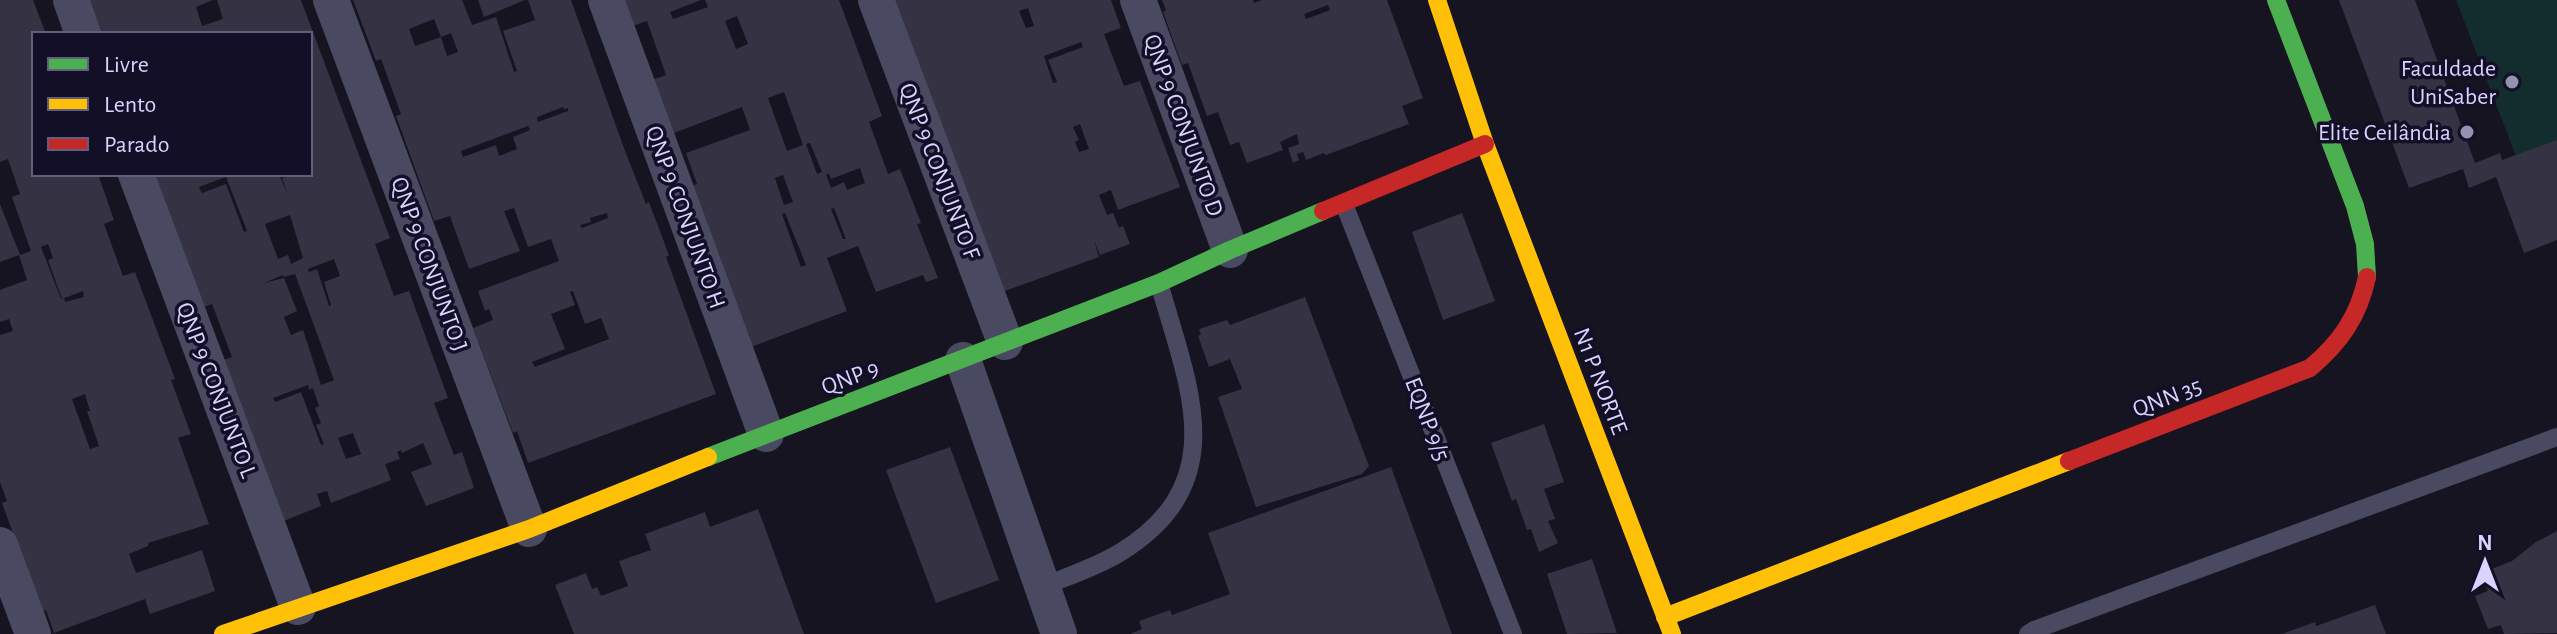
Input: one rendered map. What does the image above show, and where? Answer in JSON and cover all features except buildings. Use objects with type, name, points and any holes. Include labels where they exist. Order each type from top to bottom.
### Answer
[{"type":"street","points":[[71,0],[82,32]]},
{"type":"street","name":"QNP 9 CONJUNTO J","points":[[331,0],[529,529]]},
{"type":"street","name":"QNP 9 CONJUNTO H","points":[[606,0],[766,434]]},
{"type":"street","name":"QNP 9 CONJUNTO F","points":[[876,0],[1005,342]]},
{"type":"street","name":"QNP 9 CONJUNTO D","points":[[1138,0],[1230,250]]},
{"type":"street","name":"N1 P NORTE","points":[[1437,0],[1485,144],[1669,625]]},
{"type":"street","name":"QNN 35","points":[[1669,625],[2310,368],[2333,350],[2352,323],[2367,276],[2364,237],[2276,0]]},
{"type":"street","name":"QNP 9","points":[[223,634],[529,529],[1159,283],[1230,250],[1485,144]]},
{"type":"street","name":"QNP 9 CONJUNTO L","points":[[137,176],[298,607]]},
{"type":"street","points":[[963,360],[1059,634]]},
{"type":"street","points":[[0,545],[33,634]]},
{"type":"lane","name":"EQNP 9/5","points":[[1344,204],[1513,634]]},
{"type":"lane","points":[[1042,587],[1119,553],[1155,528],[1181,496],[1194,455],[1192,408],[1159,283]]},
{"type":"lane","points":[[2028,634],[2557,437]]},
{"type":"green space","points":[[2456,0],[2557,0],[2557,150],[2519,164]]},
{"type":"traffic: fast","points":[[2276,0],[2355,206],[2365,244],[2367,277]]},
{"type":"traffic: fast","points":[[708,457],[1159,283],[1323,211]]},
{"type":"traffic: slow","points":[[1437,0],[1485,144],[1672,634]]},
{"type":"traffic: slow","points":[[223,634],[529,529],[708,457]]},
{"type":"traffic: slow","points":[[1665,617],[2069,461]]},
{"type":"traffic: jam","points":[[1323,211],[1485,144]]},
{"type":"traffic: jam","points":[[2069,461],[2310,368],[2347,328],[2359,304],[2367,277]]},
{"type":"place","name":"Faculdade UniSaber","points":[[2512,82]]},
{"type":"place","name":"Elite Ceilândia","points":[[2467,132]]}]
